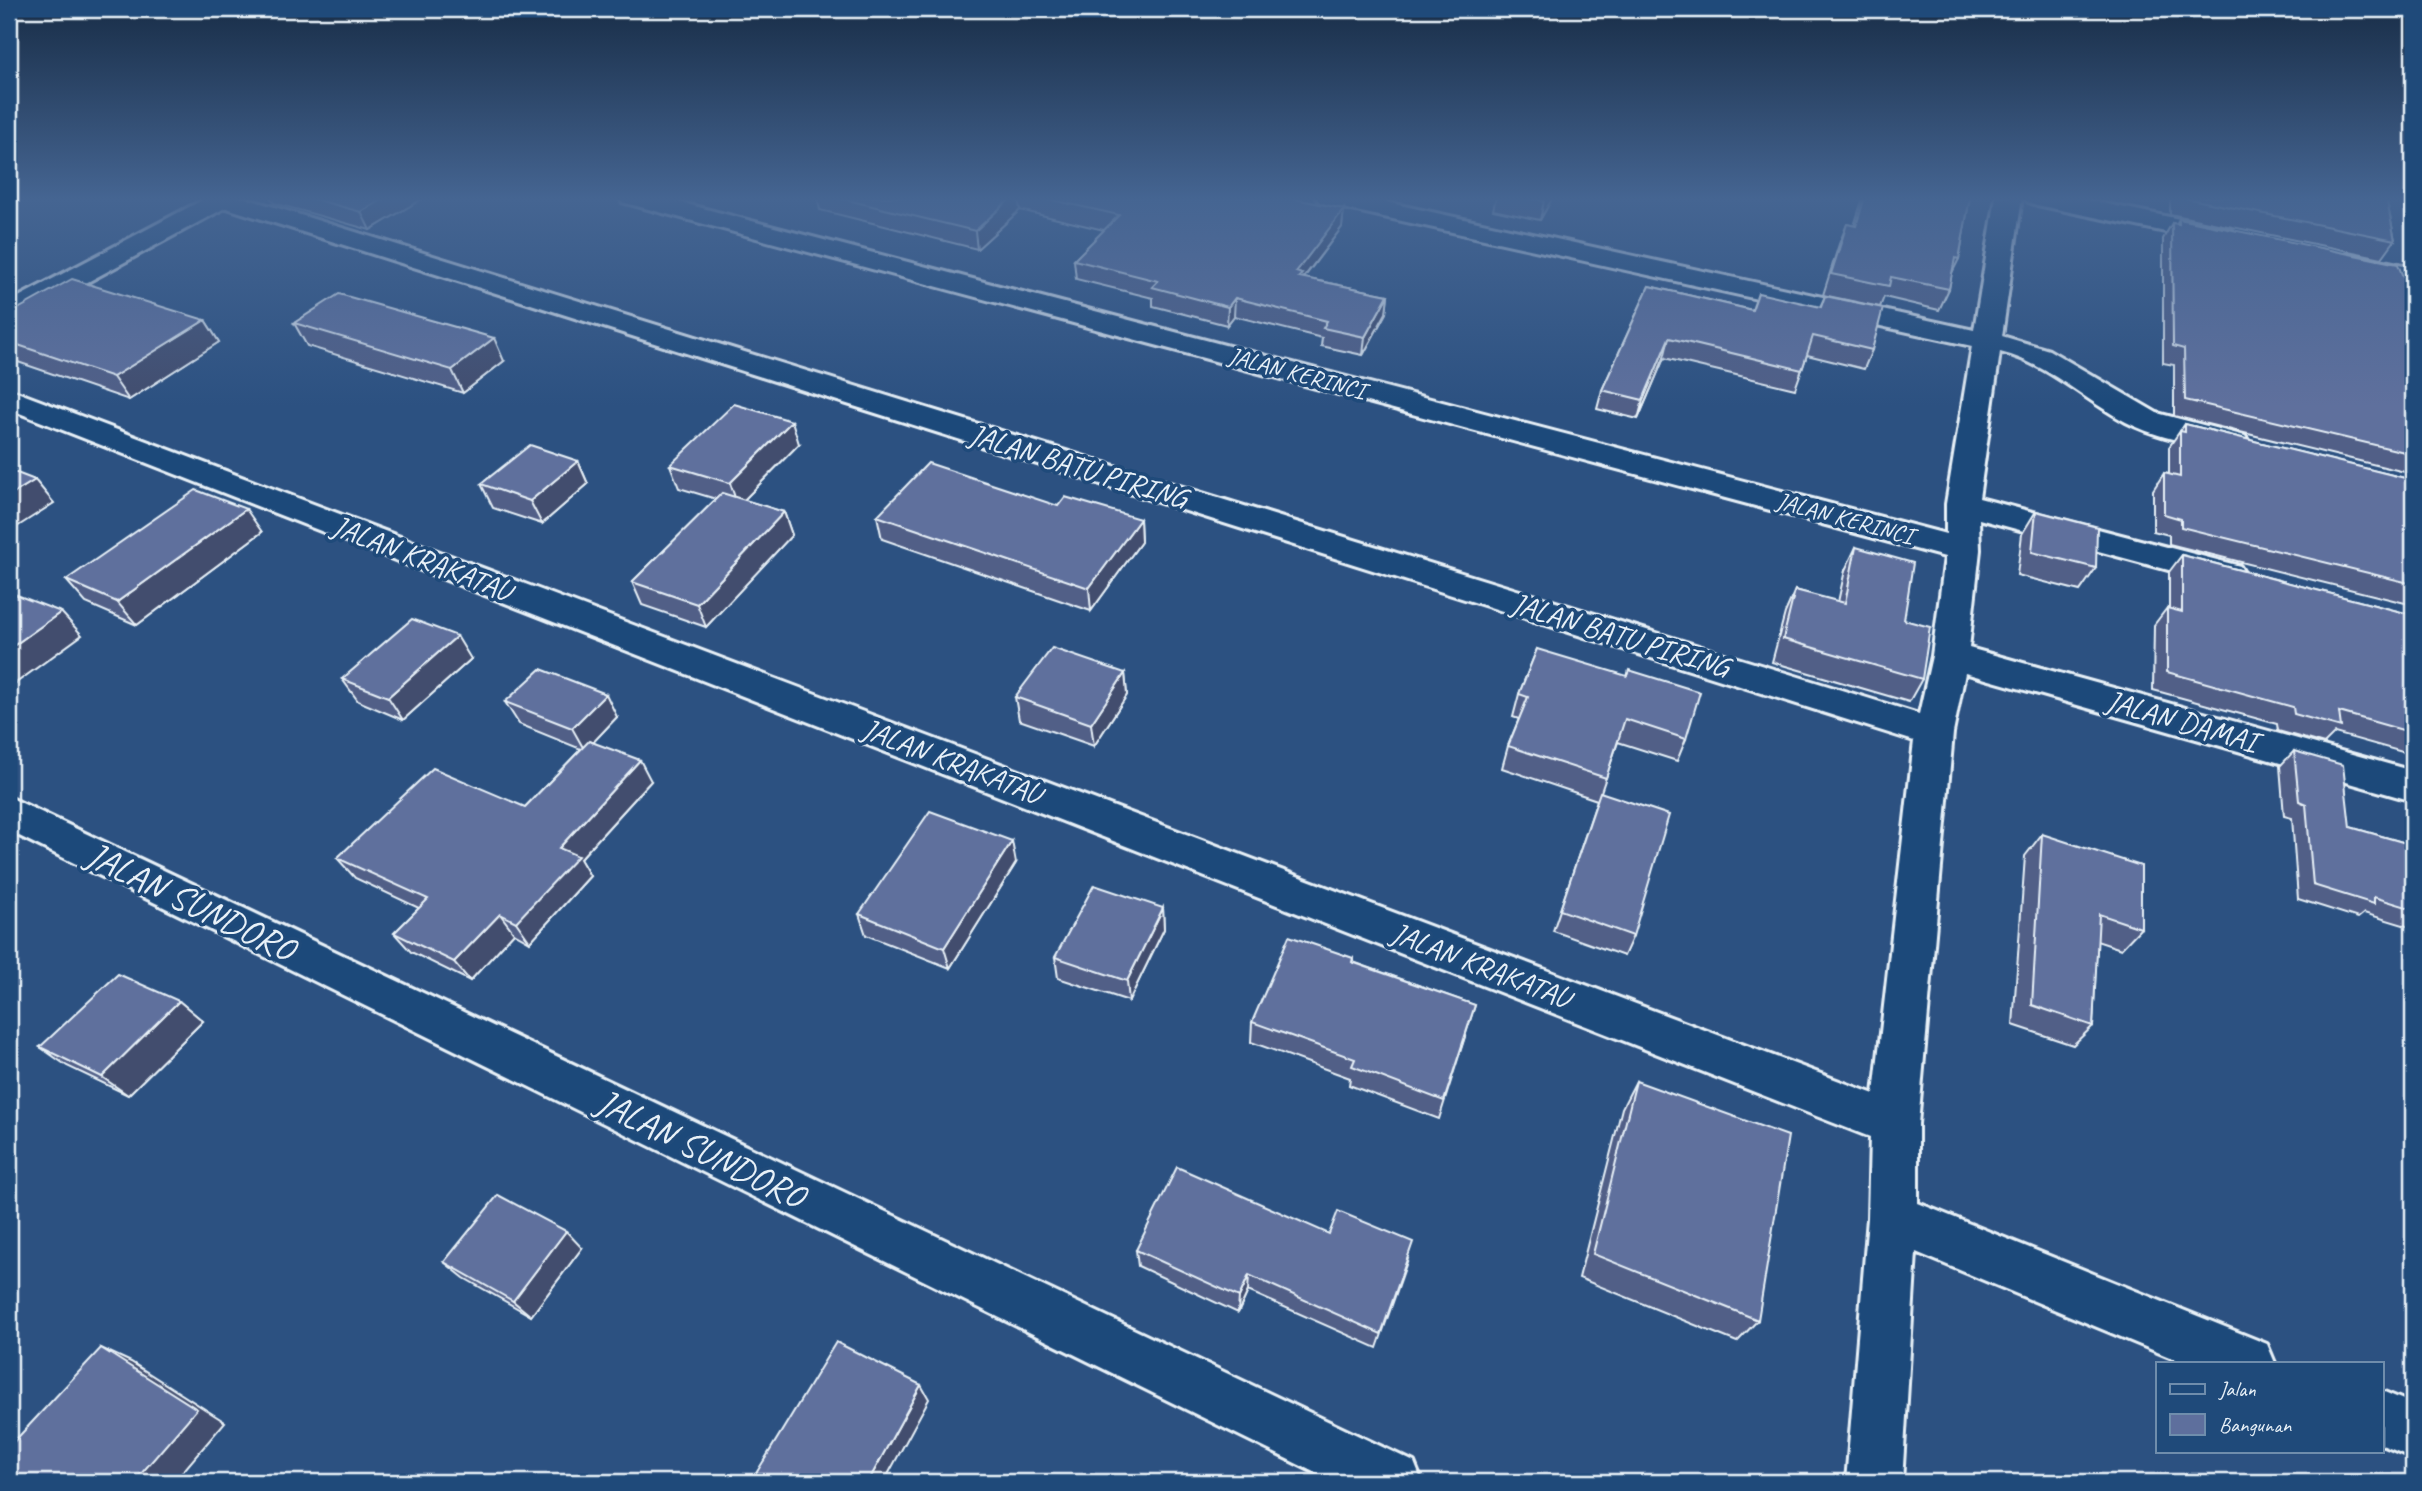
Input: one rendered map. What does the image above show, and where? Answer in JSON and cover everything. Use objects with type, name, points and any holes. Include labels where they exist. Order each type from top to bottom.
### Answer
[{"type":"street","points":[[9,313],[96,267]]},
{"type":"street","name":"JALAN BATU PIRING","points":[[444,267],[1934,733]]},
{"type":"street","name":"JALAN KERINCI","points":[[894,267],[1963,550]]},
{"type":"street","points":[[1648,267],[2024,349],[2046,358],[2136,414],[2160,425],[2267,451]]},
{"type":"street","points":[[1874,1482],[1894,1218],[1894,1124],[1934,733],[1950,656],[1963,550],[1962,504],[1997,267]]},
{"type":"street","points":[[2371,267],[2413,275]]},
{"type":"street","name":"JALAN KRAKATAU","points":[[9,398],[1894,1124]]},
{"type":"street","points":[[1962,504],[2254,581]]},
{"type":"street","name":"JALAN DAMAI","points":[[1950,656],[2413,786]]},
{"type":"street","name":"JALAN SUNDORO","points":[[9,813],[1394,1482]]},
{"type":"street","points":[[1894,1218],[2246,1362]]},
{"type":"street","points":[[2384,1419],[2413,1431]]},
{"type":"building","points":[[1100,267],[1300,267],[1296,272],[1302,274],[1299,277],[1388,295],[1365,337],[1323,328],[1327,321],[1235,298],[1228,307],[1152,287],[1158,281]]},
{"type":"building","points":[[1833,267],[1953,267],[1949,289],[1891,277],[1889,286],[1831,274]]},
{"type":"building","points":[[2172,267],[2399,267],[2403,277],[2413,279],[2413,454],[2185,400],[2184,349],[2173,346]]},
{"type":"building","points":[[72,279],[205,320],[113,377],[9,342],[9,314]]},
{"type":"building","points":[[1649,286],[1752,310],[1758,293],[1821,307],[1825,296],[1883,308],[1872,350],[1813,336],[1802,370],[1669,338],[1643,400],[1602,390]]},
{"type":"building","points":[[339,294],[494,338],[452,370],[294,323]]},
{"type":"building","points":[[734,404],[792,421],[730,483],[670,465]]},
{"type":"building","points":[[2185,424],[2413,480],[2413,584],[2181,527],[2181,519],[2164,514],[2164,473],[2180,477],[2180,431],[2185,432]]},
{"type":"building","points":[[530,445],[578,461],[530,501],[481,484]]},
{"type":"building","points":[[928,463],[1058,506],[1065,497],[1140,519],[1089,588],[877,516]]},
{"type":"building","points":[[9,470],[35,480],[9,496]]},
{"type":"building","points":[[196,490],[246,509],[117,602],[66,580]]},
{"type":"building","points":[[722,493],[784,512],[697,604],[632,582]]},
{"type":"building","points":[[2036,511],[2097,527],[2096,568],[2032,552]]},
{"type":"building","points":[[1856,547],[1913,563],[1904,620],[1930,627],[1922,679],[1783,639],[1795,590],[1845,603]]},
{"type":"building","points":[[2182,555],[2413,615],[2413,733],[2339,712],[2341,727],[2294,714],[2293,707],[2167,672],[2167,608],[2182,612]]},
{"type":"building","points":[[9,592],[61,612],[9,649]]},
{"type":"building","points":[[412,619],[457,636],[388,697],[342,679]]},
{"type":"building","points":[[1052,648],[1125,673],[1091,724],[1015,697]]},
{"type":"building","points":[[1537,649],[1627,676],[1629,670],[1700,692],[1686,739],[1625,719],[1606,778],[1508,746],[1528,697],[1519,694]]},
{"type":"building","points":[[541,669],[606,694],[572,728],[505,702]]},
{"type":"building","points":[[589,741],[640,760],[559,848],[578,856],[516,922],[500,914],[454,962],[394,933],[428,899],[337,858],[433,768],[525,807]]},
{"type":"building","points":[[2294,751],[2343,765],[2350,827],[2413,845],[2413,909],[2374,897],[2374,904],[2313,885],[2306,804],[2299,801]]},
{"type":"building","points":[[1600,792],[1669,815],[1633,936],[1560,910]]},
{"type":"building","points":[[930,811],[1012,841],[944,948],[859,914]]},
{"type":"building","points":[[2042,834],[2141,866],[2141,928],[2099,914],[2093,1026],[2032,1005]]},
{"type":"building","points":[[1094,885],[1163,908],[1127,981],[1055,957]]},
{"type":"building","points":[[1289,936],[1353,958],[1352,962],[1475,1005],[1444,1101],[1352,1066],[1355,1059],[1252,1022]]},
{"type":"building","points":[[118,974],[179,1001],[102,1077],[40,1047]]},
{"type":"building","points":[[1636,1081],[1788,1136],[1758,1320],[1593,1254]]},
{"type":"building","points":[[1177,1167],[1329,1234],[1338,1211],[1413,1242],[1381,1334],[1249,1275],[1239,1297],[1136,1250]]},
{"type":"building","points":[[498,1195],[566,1231],[513,1301],[444,1262]]},
{"type":"building","points":[[836,1342],[921,1385],[868,1482],[752,1480]]},
{"type":"building","points":[[101,1348],[197,1409],[134,1482],[9,1482],[9,1447]]}]
